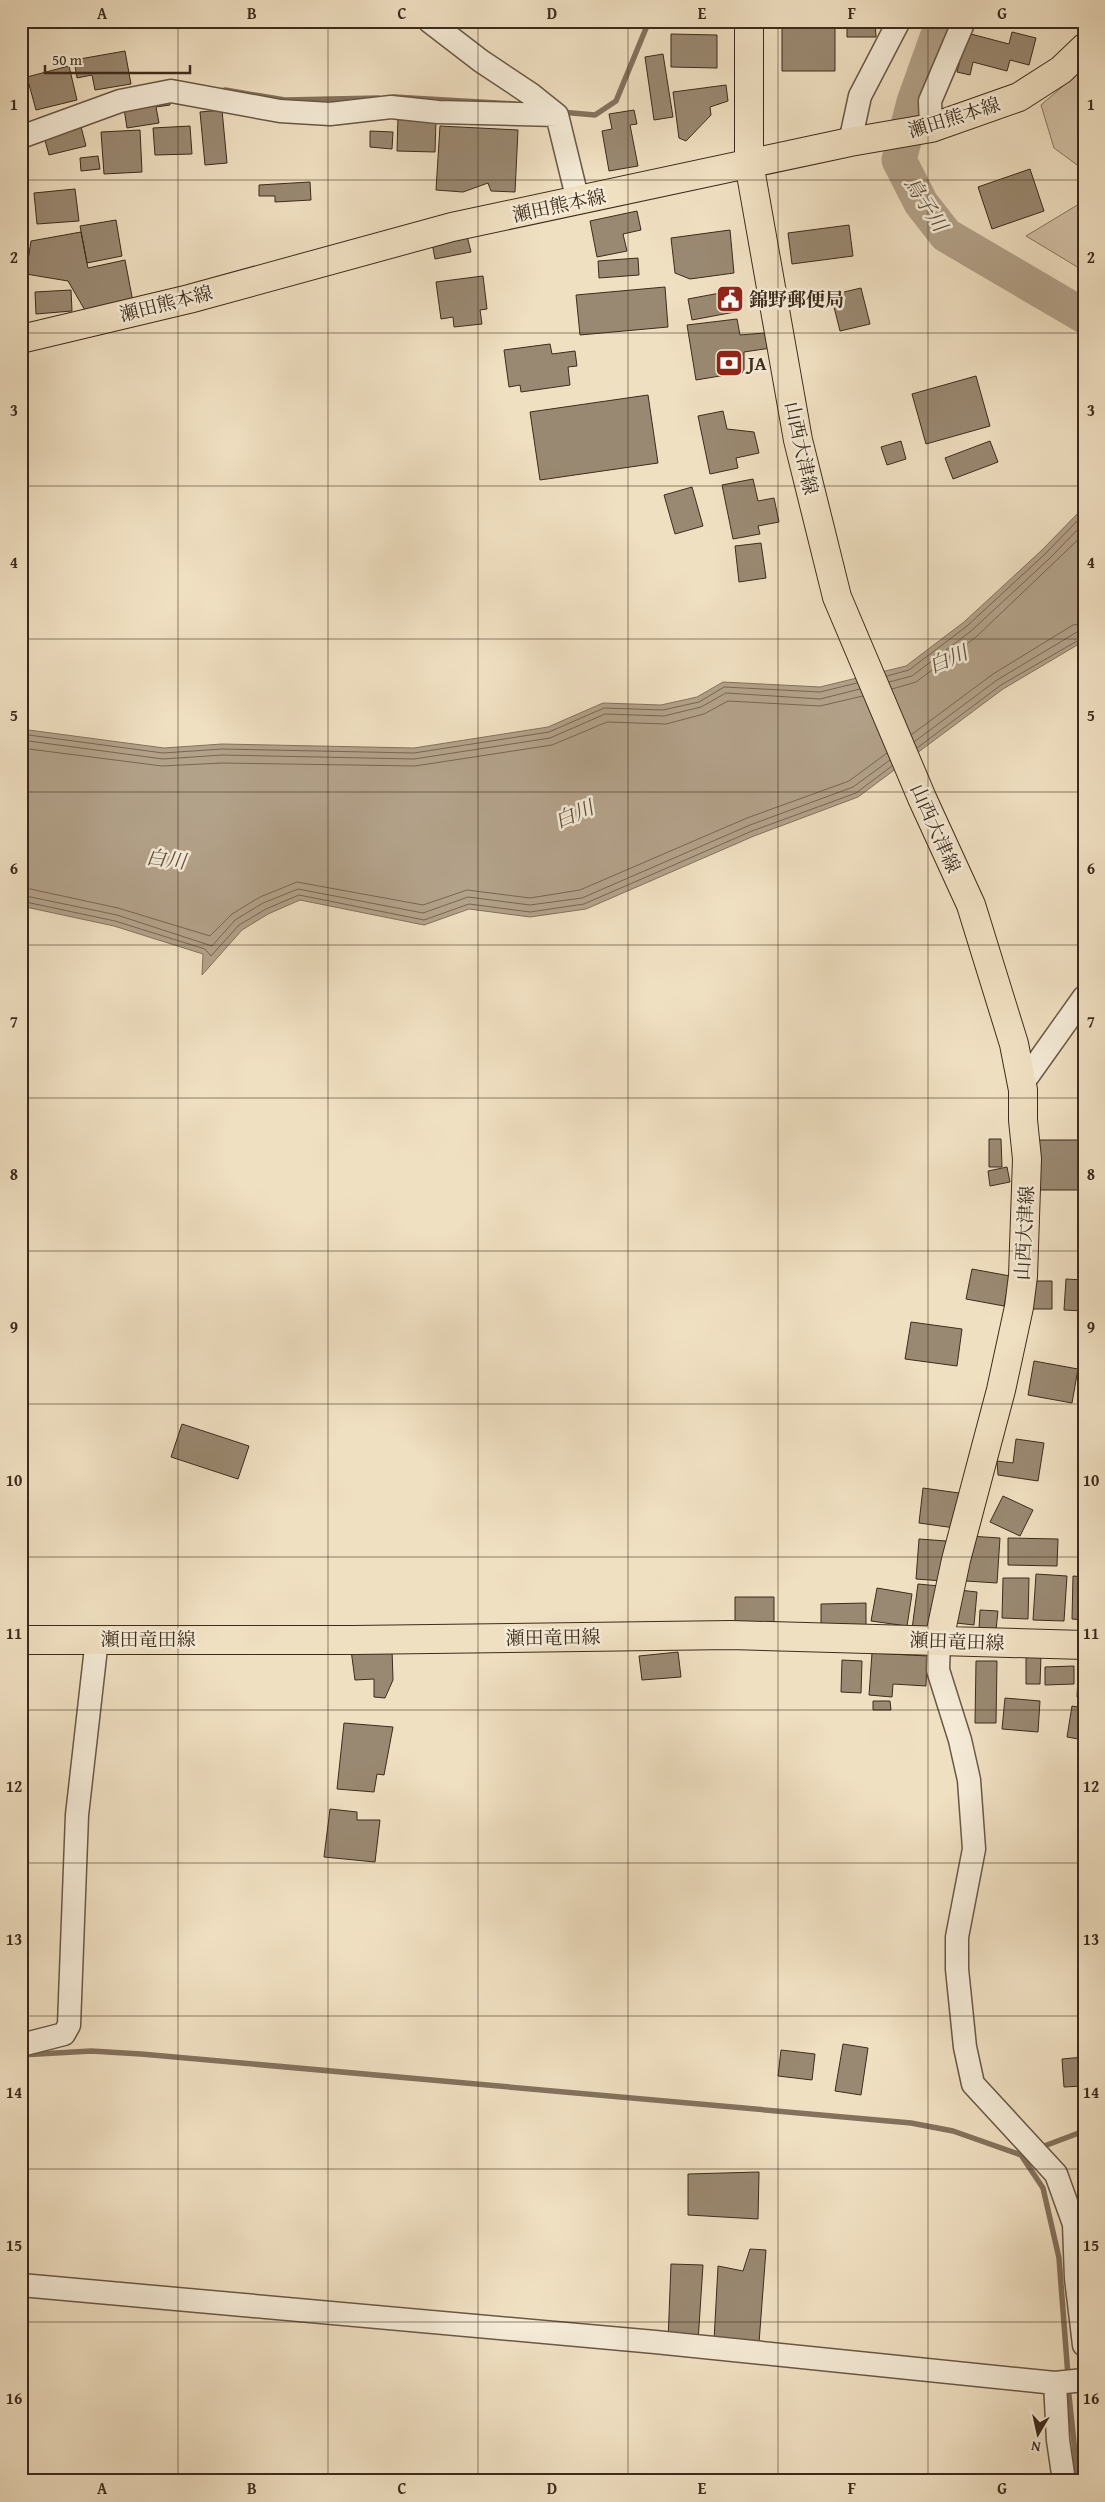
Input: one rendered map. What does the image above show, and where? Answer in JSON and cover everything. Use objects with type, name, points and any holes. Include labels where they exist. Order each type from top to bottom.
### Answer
[{"type":"main road","name":"山西大津線","points":[[749,21],[749,163],[798,440],[837,598],[922,798],[971,905],[1014,1044],[1023,1090],[1023,1120],[1028,1159],[1023,1276],[1019,1307],[1001,1390],[956,1560],[939,1640]]},
{"type":"main road","name":"瀬田熊本線","points":[[21,339],[189,299],[296,268],[452,227],[850,142],[931,128],[1018,97],[1060,70],[1084,48]]},
{"type":"main road","name":"瀬田竜田線","points":[[21,1640],[353,1640],[731,1635],[1084,1645]]},
{"type":"street","points":[[429,21],[480,61],[532,95],[557,115],[578,201]]},
{"type":"street","points":[[850,142],[860,96],[899,21]]},
{"type":"street","points":[[931,128],[930,101],[944,73],[964,21]]},
{"type":"street","points":[[21,137],[120,101],[170,91],[280,111],[330,114],[391,108],[438,112],[557,115]]},
{"type":"street","points":[[1023,1090],[1026,1080],[1084,997]]},
{"type":"street","points":[[21,2045],[64,2034],[69,2025],[77,1815],[97,1639]]},
{"type":"street","points":[[939,1640],[938,1670],[960,1740],[969,1780],[974,1849],[958,1937],[957,1969],[968,2068],[973,2084],[1056,2174],[1074,2224],[1076,2278],[1084,2345]]},
{"type":"street","points":[[21,2285],[655,2342],[1055,2383],[1084,2380]]},
{"type":"street","points":[[1055,2383],[1058,2440],[1064,2481]]},
{"type":"shaded area","points":[[1084,68],[1084,170],[1054,148],[1041,105]]},
{"type":"shaded area","points":[[1084,201],[1084,271],[1026,236]]},
{"type":"water","name":"白川","points":[[1084,507],[1084,641],[1003,689],[858,797],[754,836],[586,909],[530,917],[469,909],[424,925],[300,900],[268,914],[242,930],[202,975],[203,954],[114,926],[21,906],[21,729],[164,748],[222,744],[414,748],[548,727],[603,703],[661,705],[697,697],[723,682],[820,687],[906,666],[964,622],[1042,550]]},
{"type":"building","points":[[670,21],[710,21],[710,27],[670,25]]},
{"type":"building","points":[[847,21],[875,21],[876,37],[847,37]]},
{"type":"building","points":[[782,25],[835,25],[835,71],[782,71]]},
{"type":"building","points":[[1012,32],[1036,38],[1029,65],[1010,60],[1007,71],[973,62],[970,75],[957,72],[967,33],[1009,44]]},
{"type":"building","points":[[671,34],[717,35],[717,68],[671,67]]},
{"type":"building","points":[[125,51],[131,84],[95,90],[92,75],[77,78],[74,60]]},
{"type":"building","points":[[663,54],[673,117],[654,120],[645,57]]},
{"type":"building","points":[[69,66],[77,100],[36,110],[27,77]]},
{"type":"building","points":[[726,85],[728,101],[710,107],[711,115],[686,141],[679,138],[673,92]]},
{"type":"building","points":[[168,93],[170,105],[156,107],[159,123],[127,128],[123,102]]},
{"type":"building","points":[[222,110],[227,163],[205,165],[200,112]]},
{"type":"building","points":[[634,110],[637,124],[630,125],[638,166],[609,171],[602,131],[612,129],[609,114]]},
{"type":"building","points":[[398,117],[436,118],[435,152],[397,151]]},
{"type":"building","points":[[80,123],[86,146],[49,155],[43,133]]},
{"type":"building","points":[[190,126],[192,154],[155,155],[153,128]]},
{"type":"building","points":[[440,126],[518,130],[515,192],[491,191],[488,183],[463,192],[436,190]]},
{"type":"building","points":[[140,130],[142,172],[104,174],[101,132]]},
{"type":"building","points":[[370,131],[393,132],[392,149],[370,147]]},
{"type":"building","points":[[98,156],[100,169],[81,171],[80,158]]},
{"type":"building","points":[[1030,169],[1044,211],[992,229],[978,187]]},
{"type":"building","points":[[310,182],[311,200],[275,202],[275,196],[259,196],[259,185]]},
{"type":"building","points":[[75,189],[79,221],[37,224],[34,193]]},
{"type":"building","points":[[637,211],[641,230],[623,234],[627,251],[597,257],[590,221]]},
{"type":"building","points":[[116,220],[122,256],[87,263],[80,226]]},
{"type":"building","points":[[849,225],[853,256],[792,264],[788,233]]},
{"type":"building","points":[[730,230],[734,273],[690,279],[675,273],[671,238]]},
{"type":"building","points":[[81,232],[88,268],[125,260],[133,302],[86,312],[68,281],[26,274],[31,241]]},
{"type":"building","points":[[467,236],[471,252],[435,259],[432,243]]},
{"type":"building","points":[[638,258],[639,275],[599,278],[598,261]]},
{"type":"building","points":[[483,276],[487,309],[480,310],[482,324],[454,327],[453,317],[441,319],[436,282]]},
{"type":"building","points":[[665,287],[668,327],[580,335],[576,295]]},
{"type":"building","points":[[861,288],[870,324],[840,331],[831,295]]},
{"type":"building","points":[[71,290],[72,311],[36,314],[35,292]]},
{"type":"building","points":[[736,290],[740,311],[692,320],[688,299]]},
{"type":"building","points":[[737,319],[740,335],[764,333],[771,348],[744,352],[744,372],[696,380],[687,325]]},
{"type":"building","points":[[550,344],[552,354],[575,351],[577,366],[568,367],[570,385],[521,392],[520,385],[509,387],[504,350]]},
{"type":"building","points":[[976,376],[990,426],[926,444],[912,394]]},
{"type":"building","points":[[648,395],[658,463],[540,480],[530,412]]},
{"type":"building","points":[[723,411],[727,429],[754,432],[759,453],[736,458],[738,468],[710,474],[698,416]]},
{"type":"building","points":[[901,441],[906,459],[887,465],[881,447]]},
{"type":"building","points":[[990,441],[998,462],[953,479],[945,458]]},
{"type":"building","points":[[753,479],[758,501],[774,498],[779,522],[758,526],[760,534],[733,539],[722,485]]},
{"type":"building","points":[[692,487],[703,526],[675,534],[664,495]]},
{"type":"building","points":[[761,543],[766,578],[739,582],[735,546]]},
{"type":"building","points":[[989,1139],[1001,1139],[1002,1167],[989,1167]]},
{"type":"building","points":[[1039,1140],[1084,1140],[1084,1190],[1039,1190]]},
{"type":"building","points":[[1007,1167],[1010,1182],[990,1186],[988,1171]]},
{"type":"building","points":[[972,1269],[1010,1276],[1004,1306],[966,1299]]},
{"type":"building","points":[[1066,1279],[1084,1280],[1084,1311],[1064,1310]]},
{"type":"building","points":[[1026,1281],[1052,1281],[1052,1309],[1026,1309]]},
{"type":"building","points":[[911,1322],[962,1329],[957,1366],[905,1359]]},
{"type":"building","points":[[1034,1361],[1078,1369],[1072,1403],[1028,1395]]},
{"type":"building","points":[[182,1424],[249,1446],[238,1479],[171,1457]]},
{"type":"building","points":[[1016,1439],[1044,1443],[1038,1481],[998,1475],[997,1461],[1013,1463]]},
{"type":"building","points":[[923,1488],[959,1493],[955,1528],[919,1523]]},
{"type":"building","points":[[1003,1496],[1033,1510],[1020,1536],[990,1522]]},
{"type":"building","points":[[969,1536],[1000,1538],[997,1583],[966,1581]]},
{"type":"building","points":[[1008,1538],[1058,1539],[1057,1566],[1008,1565]]},
{"type":"building","points":[[919,1539],[946,1541],[943,1581],[916,1579]]},
{"type":"building","points":[[1036,1574],[1067,1576],[1064,1621],[1033,1620]]},
{"type":"building","points":[[1073,1576],[1084,1577],[1084,1620],[1072,1619]]},
{"type":"building","points":[[1003,1578],[1029,1578],[1028,1619],[1002,1618]]},
{"type":"building","points":[[918,1584],[939,1586],[936,1606],[931,1608],[929,1631],[912,1629]]},
{"type":"building","points":[[877,1588],[912,1594],[907,1626],[871,1621]]},
{"type":"building","points":[[959,1590],[977,1592],[974,1625],[956,1623]]},
{"type":"building","points":[[735,1597],[774,1597],[774,1625],[735,1625]]},
{"type":"building","points":[[866,1603],[866,1634],[821,1634],[821,1604]]},
{"type":"building","points":[[980,1610],[998,1611],[996,1630],[979,1629]]},
{"type":"building","points":[[392,1649],[393,1680],[385,1698],[374,1697],[374,1679],[355,1680],[351,1650]]},
{"type":"building","points":[[678,1652],[681,1677],[642,1680],[639,1656]]},
{"type":"building","points":[[872,1653],[927,1656],[926,1686],[893,1684],[892,1697],[869,1695]]},
{"type":"building","points":[[1026,1655],[1041,1655],[1040,1684],[1026,1684]]},
{"type":"building","points":[[1079,1658],[1084,1658],[1084,1698],[1077,1697]]},
{"type":"building","points":[[842,1660],[862,1661],[861,1693],[841,1692]]},
{"type":"building","points":[[976,1661],[997,1661],[996,1723],[975,1723]]},
{"type":"building","points":[[1074,1666],[1074,1684],[1045,1685],[1045,1667]]},
{"type":"building","points":[[1005,1698],[1040,1701],[1038,1732],[1002,1729]]},
{"type":"building","points":[[873,1701],[890,1701],[891,1710],[873,1710]]},
{"type":"building","points":[[1072,1706],[1084,1708],[1084,1740],[1067,1737]]},
{"type":"building","points":[[344,1723],[393,1727],[384,1775],[377,1774],[374,1792],[337,1789]]},
{"type":"building","points":[[330,1809],[357,1812],[357,1820],[380,1820],[375,1862],[324,1857]]},
{"type":"building","points":[[843,2044],[868,2048],[861,2095],[835,2091]]},
{"type":"building","points":[[781,2050],[815,2054],[812,2080],[778,2076]]},
{"type":"building","points":[[1084,2057],[1084,2086],[1064,2087],[1062,2059]]},
{"type":"building","points":[[759,2172],[758,2219],[688,2215],[688,2174]]},
{"type":"building","points":[[750,2249],[766,2250],[759,2343],[714,2341],[718,2266],[743,2271]]},
{"type":"building","points":[[671,2264],[703,2265],[698,2342],[668,2341]]},
{"type":"waterway","points":[[561,112],[595,115],[616,101],[649,21]]},
{"type":"waterway","name":"鳥子川","points":[[943,21],[914,102],[899,160],[921,203],[946,235],[1084,316]]},
{"type":"waterway","points":[[225,90],[285,100],[378,98]]},
{"type":"waterway","points":[[394,97],[515,104]]},
{"type":"waterway","points":[[21,2055],[91,2051],[141,2054],[911,2123],[953,2131],[1021,2155],[1028,2152]]},
{"type":"waterway","points":[[1039,2148],[1084,2131]]},
{"type":"waterway","points":[[1021,2155],[1043,2188],[1059,2258],[1068,2376]]},
{"type":"waterway","points":[[1068,2386],[1078,2481]]},
{"type":"place","name":"錦野郵便局","points":[[730,299]]},
{"type":"place","name":"JA","points":[[729,363]]}]
